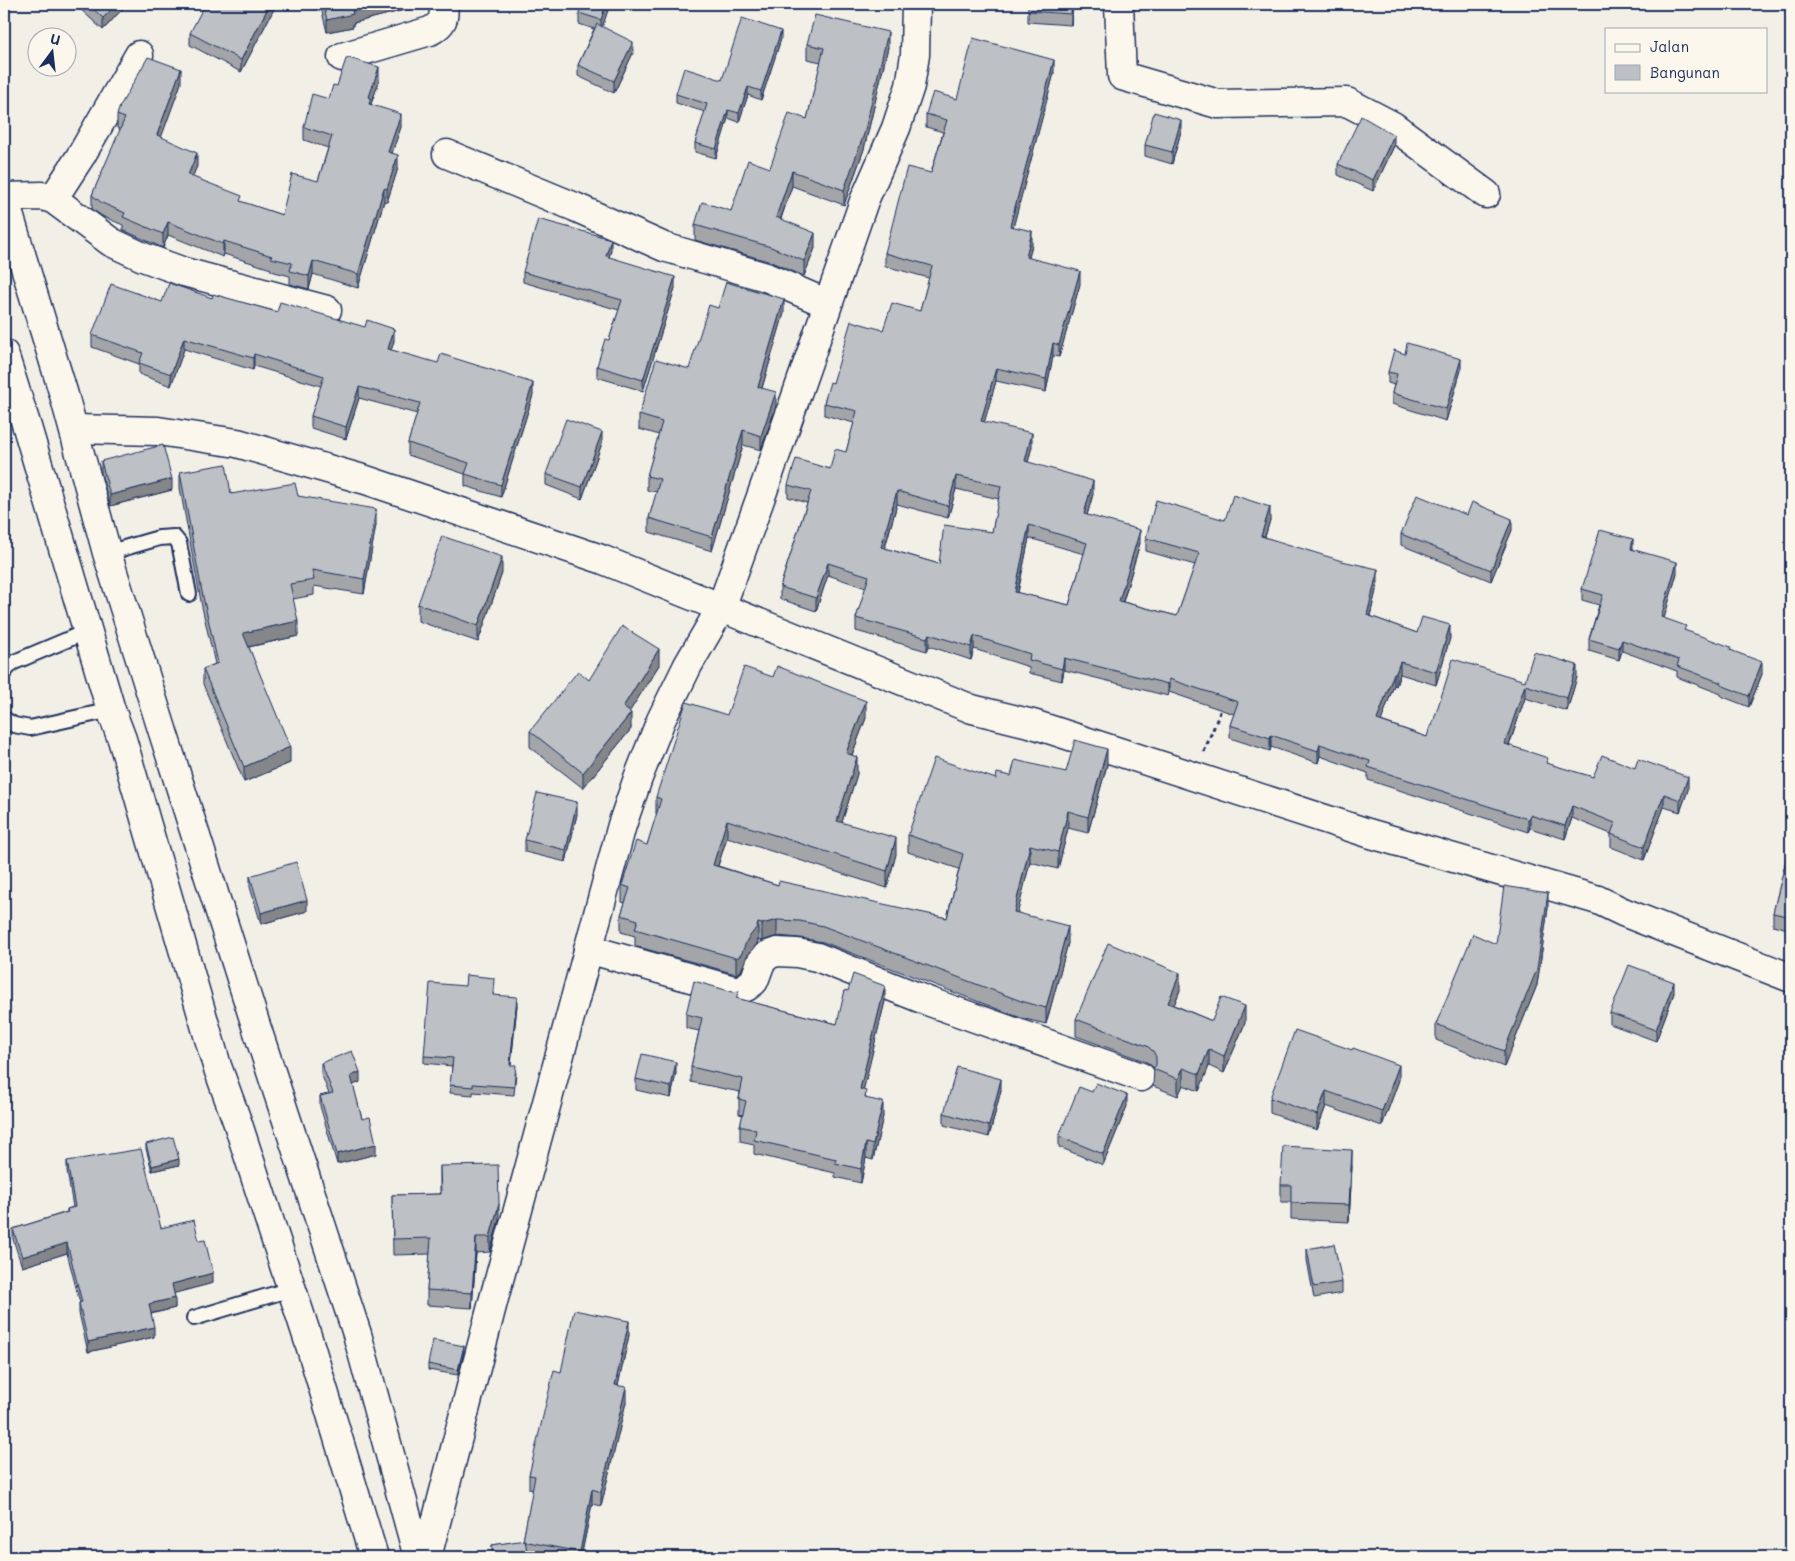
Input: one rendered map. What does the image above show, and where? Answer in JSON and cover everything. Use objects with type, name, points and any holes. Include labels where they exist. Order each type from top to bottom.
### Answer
[{"type":"main road","points":[[342,57],[438,26],[444,15],[443,4]]},
{"type":"main road","points":[[427,1557],[493,1302],[622,825],[661,720],[688,665],[721,608],[864,200],[896,128],[910,86],[916,56],[916,4]]},
{"type":"main road","points":[[1119,4],[1122,76],[1218,104],[1347,102],[1392,126],[1486,194]]},
{"type":"main road","points":[[53,199],[82,154],[139,55]]},
{"type":"main road","points":[[447,154],[575,207],[664,247],[766,277],[813,298],[828,302]]},
{"type":"main road","points":[[327,310],[184,272],[143,256],[112,242],[53,199],[42,196],[4,197],[74,429],[107,553],[258,1032],[358,1334],[418,1557]]},
{"type":"main road","points":[[4,354],[111,710],[122,739],[217,1066],[240,1130],[310,1345],[374,1557]]},
{"type":"main road","points":[[74,429],[158,431],[237,443],[366,480],[592,556],[972,709],[1033,724],[1368,833],[1598,900],[1623,912],[1791,978]]},
{"type":"main road","points":[[588,949],[737,991],[754,981],[761,962],[768,955],[777,952],[797,952],[817,957],[930,1002],[1141,1077]]},
{"type":"lane","points":[[107,553],[159,538],[174,537],[179,544],[190,594]]},
{"type":"lane","points":[[4,672],[12,663],[88,631]]},
{"type":"lane","points":[[4,718],[14,725],[30,728],[111,710]]},
{"type":"lane","points":[[194,1318],[291,1289]]},
{"type":"path","points":[[1195,776],[1224,701]]},
{"type":"building","points":[[88,4],[117,4],[103,18]]},
{"type":"building","points":[[205,4],[270,4],[241,60],[190,33]]},
{"type":"building","points":[[323,4],[381,4],[352,11],[353,14],[327,20]]},
{"type":"building","points":[[582,4],[606,4],[601,20],[579,13]]},
{"type":"building","points":[[1028,4],[1072,4],[1071,14],[1028,11]]},
{"type":"building","points":[[815,15],[888,32],[864,134],[844,190],[792,171],[776,217],[815,233],[804,261],[771,247],[695,225],[702,202],[731,211],[748,160],[770,168],[789,113],[807,119],[824,48],[807,44]]},
{"type":"building","points":[[742,18],[781,31],[761,91],[748,87],[739,113],[728,110],[716,149],[695,143],[707,104],[676,94],[684,68],[722,80]]},
{"type":"building","points":[[597,24],[633,42],[614,81],[578,65]]},
{"type":"building","points":[[973,38],[1054,60],[1010,226],[1032,231],[1026,257],[1080,271],[1059,345],[1053,343],[1046,379],[996,368],[981,421],[1032,433],[1025,461],[1093,481],[1084,514],[1140,530],[1119,601],[1177,616],[1199,553],[1146,538],[1156,500],[1225,520],[1233,495],[1270,507],[1261,536],[1342,561],[1378,569],[1367,615],[1417,633],[1422,617],[1450,625],[1436,672],[1400,662],[1396,673],[1394,673],[1377,720],[1427,737],[1453,659],[1525,681],[1534,652],[1577,665],[1567,698],[1525,685],[1505,744],[1548,758],[1546,763],[1593,777],[1602,755],[1635,768],[1638,759],[1688,777],[1680,800],[1664,794],[1644,847],[1611,834],[1615,823],[1572,806],[1565,826],[1530,815],[1528,819],[1368,767],[1370,761],[1320,744],[1318,751],[1271,735],[1270,738],[1230,725],[1238,702],[1169,679],[1168,684],[1064,658],[1062,669],[1029,660],[1030,654],[974,636],[971,647],[929,634],[927,638],[856,618],[869,576],[828,563],[816,598],[780,587],[811,491],[788,485],[796,459],[830,469],[835,449],[846,452],[857,411],[824,403],[830,382],[833,383],[851,321],[883,330],[892,303],[920,311],[932,266],[885,253],[907,167],[931,173],[947,120],[926,114],[933,92],[957,99]],"holes":[[[956,476],[1001,486],[992,532],[944,525],[939,564],[881,547],[897,491],[948,506]],[[1029,525],[1087,543],[1069,605],[1015,592]]]},
{"type":"building","points":[[148,57],[181,69],[157,135],[197,153],[188,175],[242,196],[240,201],[282,215],[292,174],[318,181],[332,136],[304,127],[312,94],[329,99],[333,85],[337,86],[346,59],[349,58],[379,67],[369,97],[371,98],[369,104],[401,114],[388,152],[398,155],[387,189],[384,188],[358,274],[313,261],[309,276],[290,271],[292,263],[271,258],[272,256],[224,241],[223,244],[168,222],[163,234],[123,217],[125,213],[102,203],[92,195],[125,118],[117,115],[120,106]]},
{"type":"building","points":[[1154,112],[1181,120],[1172,152],[1145,145]]},
{"type":"building","points":[[1361,116],[1394,135],[1373,180],[1338,164]]},
{"type":"building","points":[[538,219],[611,239],[606,256],[675,277],[643,380],[597,366],[605,339],[609,340],[622,300],[523,272]]},
{"type":"building","points":[[726,282],[784,299],[758,387],[776,392],[761,436],[743,430],[712,537],[649,518],[660,479],[647,476],[662,422],[639,415],[656,359],[689,369],[709,305],[718,308]]},
{"type":"building","points":[[169,283],[212,298],[213,294],[277,312],[280,302],[365,327],[367,320],[394,329],[388,349],[438,363],[441,354],[533,383],[501,485],[465,474],[469,463],[408,443],[420,403],[359,387],[346,427],[311,416],[324,376],[254,354],[253,358],[184,338],[171,374],[139,363],[143,353],[92,335],[111,284],[162,302]]},
{"type":"building","points":[[1407,343],[1461,359],[1446,409],[1392,393],[1397,374],[1388,372],[1394,350],[1405,354]]},
{"type":"building","points":[[566,419],[602,432],[582,487],[546,474]]},
{"type":"building","points":[[163,445],[172,479],[110,495],[101,461]]},
{"type":"building","points":[[226,464],[231,494],[295,483],[298,496],[376,509],[364,579],[312,570],[314,580],[290,584],[298,621],[243,633],[290,747],[244,767],[203,669],[218,663],[202,592],[180,472]]},
{"type":"building","points":[[1417,495],[1467,515],[1472,502],[1512,519],[1491,570],[1401,534]]},
{"type":"building","points":[[1600,530],[1633,539],[1631,549],[1677,562],[1661,617],[1686,626],[1684,630],[1731,647],[1730,650],[1762,662],[1749,696],[1721,685],[1722,683],[1677,666],[1679,660],[1622,640],[1619,648],[1589,639],[1603,595],[1582,589]]},
{"type":"building","points":[[442,536],[502,557],[478,626],[418,604]]},
{"type":"building","points":[[622,626],[659,649],[623,707],[631,713],[583,773],[530,731],[578,671],[589,680]]},
{"type":"building","points":[[777,666],[866,701],[846,753],[857,757],[837,821],[896,838],[887,871],[727,820],[713,865],[778,885],[779,881],[947,918],[963,854],[908,835],[934,758],[996,779],[997,773],[1011,776],[1015,760],[1066,772],[1075,740],[1107,749],[1088,817],[1068,811],[1058,852],[1030,845],[1014,912],[1068,926],[1046,1008],[1021,1001],[823,926],[800,921],[777,920],[762,924],[758,923],[747,940],[741,955],[736,958],[635,929],[638,920],[621,915],[630,888],[622,885],[636,841],[647,845],[661,799],[656,797],[686,702],[727,715],[744,667],[773,677]]},
{"type":"building","points":[[537,793],[577,802],[566,850],[525,840]]},
{"type":"building","points":[[1791,840],[1791,917],[1773,913]]},
{"type":"building","points":[[296,862],[307,900],[261,913],[250,876]]},
{"type":"building","points":[[1504,886],[1548,893],[1537,969],[1504,1051],[1436,1024],[1473,934],[1496,944]]},
{"type":"building","points":[[1108,943],[1180,973],[1168,1003],[1212,1021],[1221,997],[1245,1006],[1224,1056],[1209,1049],[1199,1074],[1183,1068],[1178,1079],[1153,1069],[1156,1065],[1156,1057],[1147,1046],[1076,1019]]},
{"type":"building","points":[[1629,965],[1674,982],[1656,1030],[1610,1013]]},
{"type":"building","points":[[853,974],[885,986],[860,1089],[866,1091],[865,1098],[883,1102],[873,1145],[866,1143],[861,1169],[835,1163],[836,1159],[754,1140],[756,1130],[740,1126],[746,1101],[739,1099],[743,1079],[691,1067],[702,1018],[686,1014],[694,981],[733,992],[739,991],[736,998],[837,1024],[845,990],[848,991]]},
{"type":"building","points":[[466,975],[494,978],[493,995],[517,997],[510,1065],[516,1065],[514,1087],[473,1084],[473,1087],[450,1085],[453,1058],[424,1056],[430,983],[465,986]]},
{"type":"building","points":[[1295,1030],[1399,1065],[1382,1111],[1326,1091],[1317,1115],[1270,1098]]},
{"type":"building","points":[[352,1051],[360,1072],[351,1076],[362,1119],[370,1117],[376,1144],[337,1154],[320,1096],[333,1093],[321,1063]]},
{"type":"building","points":[[642,1054],[676,1062],[671,1087],[636,1079]]},
{"type":"building","points":[[957,1067],[1001,1079],[989,1126],[944,1113]]},
{"type":"building","points":[[1096,1083],[1127,1095],[1103,1154],[1059,1136],[1079,1087],[1092,1092]]},
{"type":"building","points":[[173,1137],[179,1159],[152,1166],[146,1144]]},
{"type":"building","points":[[1283,1146],[1352,1150],[1349,1205],[1291,1203],[1291,1185],[1281,1185]]},
{"type":"building","points":[[141,1149],[161,1228],[194,1220],[199,1241],[205,1240],[213,1273],[172,1284],[175,1298],[149,1304],[154,1327],[88,1342],[79,1303],[82,1302],[67,1243],[22,1257],[13,1229],[68,1212],[67,1209],[75,1207],[67,1161]]},
{"type":"building","points":[[498,1165],[499,1204],[490,1237],[476,1237],[472,1293],[427,1290],[431,1238],[393,1239],[392,1195],[441,1194],[440,1166]]},
{"type":"building","points":[[1334,1244],[1342,1282],[1314,1287],[1307,1249]]},
{"type":"building","points":[[574,1310],[629,1321],[615,1385],[626,1387],[601,1492],[592,1489],[580,1552],[523,1541],[535,1476],[529,1475],[554,1370],[561,1372]]},
{"type":"building","points":[[433,1340],[464,1346],[458,1370],[428,1364]]},
{"type":"building","points":[[525,1540],[528,1557],[494,1557],[492,1545]]}]
